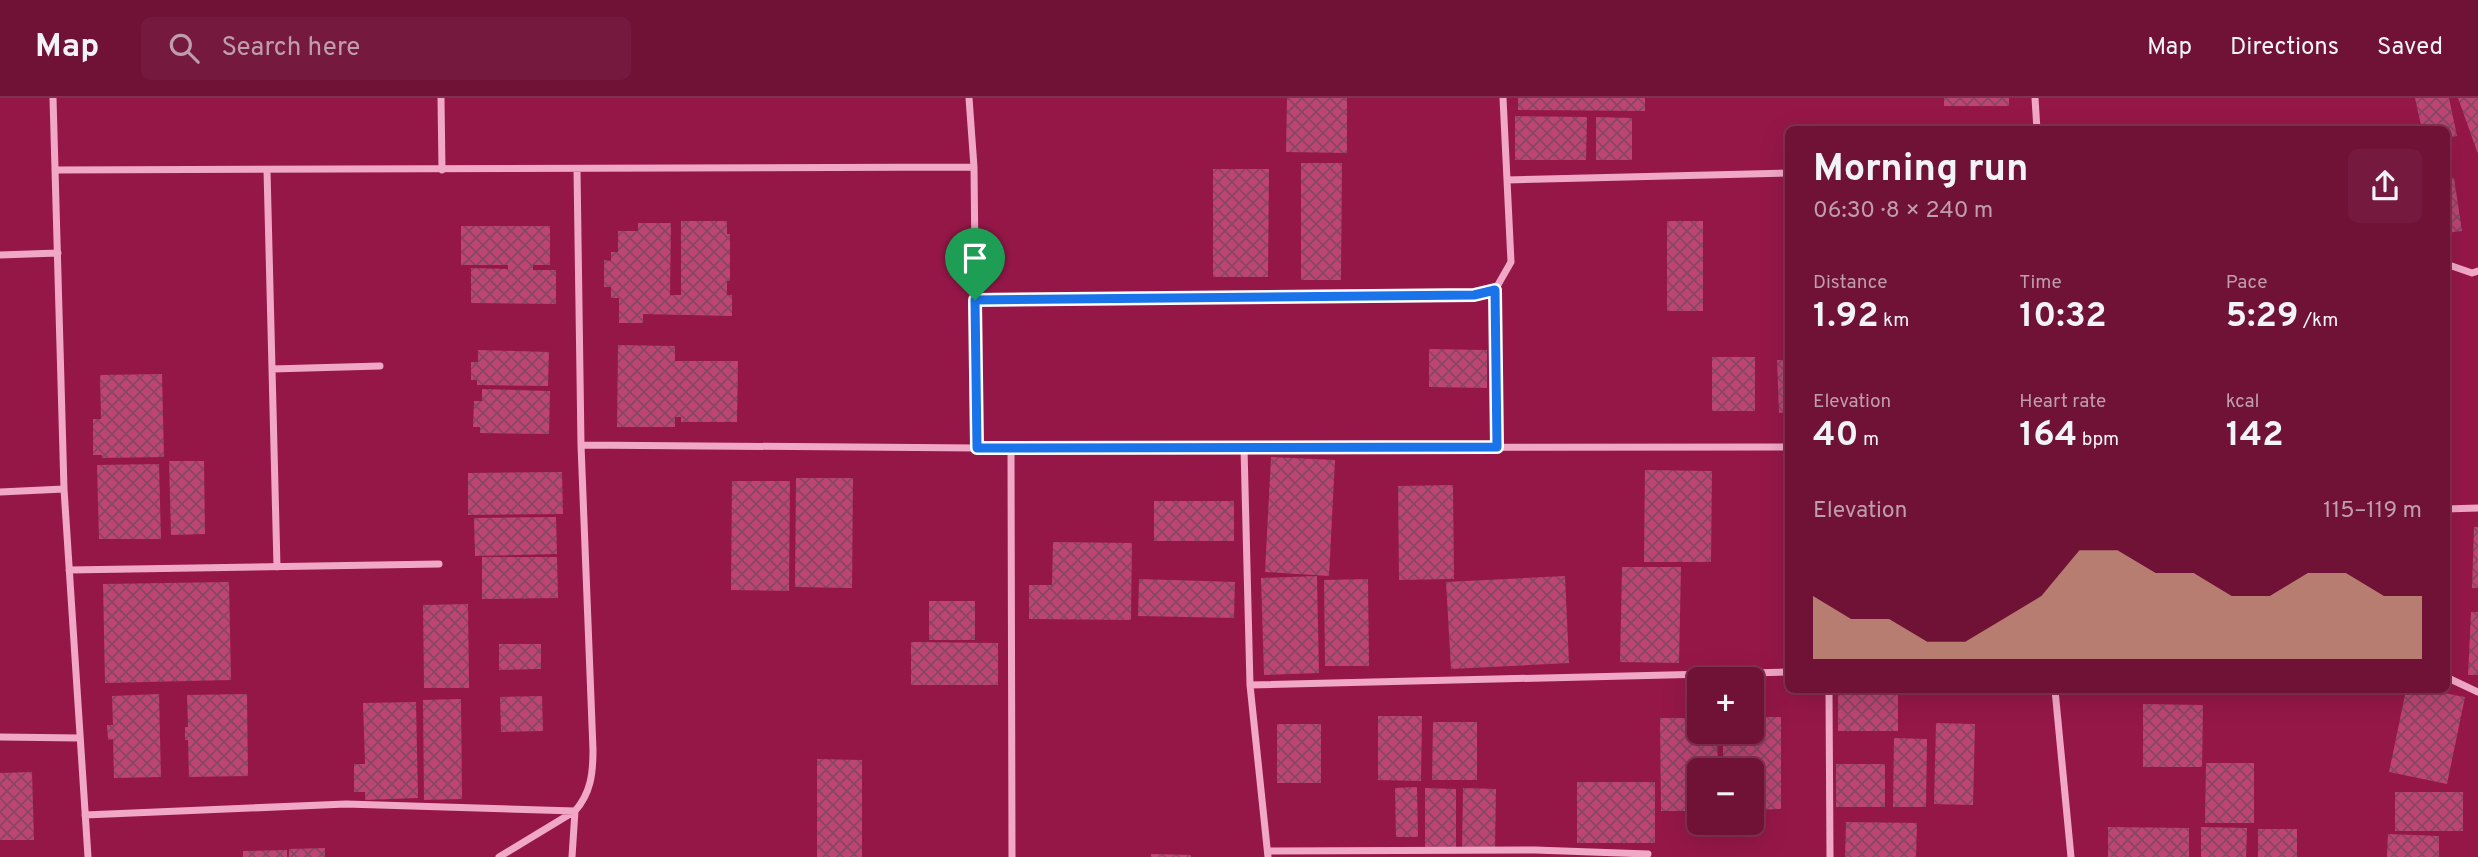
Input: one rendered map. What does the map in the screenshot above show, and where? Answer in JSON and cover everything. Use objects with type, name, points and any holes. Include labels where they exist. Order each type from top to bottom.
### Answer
[{"type":"street","points":[[54,98],[64,489],[88,857]]},
{"type":"street","points":[[442,98],[442,170]]},
{"type":"street","points":[[969,98],[974,167],[977,448]]},
{"type":"street","points":[[1497,447],[1495,290],[1511,262],[1503,98]]},
{"type":"street","points":[[2035,98],[2037,126]]},
{"type":"street","points":[[56,170],[974,167]]},
{"type":"street","points":[[499,857],[575,811],[585,800],[593,767],[581,445],[577,169]]},
{"type":"street","points":[[267,170],[277,566]]},
{"type":"street","points":[[1507,180],[1785,173]]},
{"type":"street","points":[[0,255],[58,253]]},
{"type":"street","points":[[2450,265],[2472,273],[2478,271]]},
{"type":"street","points":[[975,300],[1474,295],[1495,290]]},
{"type":"street","points":[[272,369],[380,366]]},
{"type":"street","points":[[581,445],[977,448],[1785,447]]},
{"type":"street","points":[[1011,448],[1012,857]]},
{"type":"street","points":[[1244,448],[1250,685],[1268,854],[1535,850],[1648,854]]},
{"type":"street","points":[[0,492],[64,489]]},
{"type":"street","points":[[2450,509],[2478,508]]},
{"type":"street","points":[[69,570],[439,564]]},
{"type":"street","points":[[1250,685],[1785,672]]},
{"type":"street","points":[[2450,679],[2478,692]]},
{"type":"street","points":[[1829,693],[1830,857]]},
{"type":"street","points":[[2055,693],[2071,857]]},
{"type":"street","points":[[0,737],[80,738]]},
{"type":"street","points":[[85,816],[346,804],[575,811]]},
{"type":"street","points":[[572,857],[575,811]]},
{"type":"building","points":[[1287,98],[1347,98],[1347,153],[1286,152]]},
{"type":"building","points":[[1518,98],[1645,98],[1645,111],[1518,110]]},
{"type":"building","points":[[1944,98],[2009,98],[2009,106],[1944,106]]},
{"type":"building","points":[[2415,98],[2449,98],[2457,136],[2450,137],[2450,126],[2421,126]]},
{"type":"building","points":[[2458,98],[2478,98],[2478,154]]},
{"type":"building","points":[[1515,116],[1587,117],[1586,160],[1515,160]]},
{"type":"building","points":[[1596,117],[1632,118],[1632,160],[1596,160]]},
{"type":"building","points":[[1301,163],[1342,163],[1341,280],[1301,280]]},
{"type":"building","points":[[1213,169],[1269,169],[1268,277],[1213,277]]},
{"type":"building","points":[[2450,178],[2454,178],[2462,231],[2450,232]]},
{"type":"building","points":[[681,221],[727,221],[727,234],[730,234],[730,281],[727,281],[727,295],[732,295],[732,316],[643,314],[643,323],[619,323],[619,298],[611,298],[611,287],[604,287],[604,260],[611,261],[611,252],[618,252],[618,231],[638,231],[638,223],[671,223],[670,295],[681,295]]},
{"type":"building","points":[[1667,221],[1703,221],[1703,311],[1667,311]]},
{"type":"building","points":[[461,226],[550,226],[550,265],[533,265],[533,270],[556,270],[556,304],[471,303],[471,268],[508,269],[508,265],[461,265]]},
{"type":"building","points":[[618,345],[675,346],[675,361],[738,361],[737,422],[681,422],[681,417],[675,417],[675,427],[617,427]]},
{"type":"building","points":[[1429,349],[1487,350],[1487,388],[1429,387]]},
{"type":"building","points":[[478,350],[549,352],[548,386],[477,385],[477,380],[471,380],[471,362],[478,362]]},
{"type":"building","points":[[1712,357],[1755,357],[1755,411],[1712,411]]},
{"type":"building","points":[[1777,360],[1785,360],[1785,412],[1779,413]]},
{"type":"building","points":[[162,374],[164,457],[102,458],[102,455],[93,455],[93,419],[101,419],[100,375]]},
{"type":"building","points":[[482,389],[550,391],[549,434],[480,433],[480,427],[473,427],[474,401],[482,401]]},
{"type":"building","points":[[1271,457],[1335,460],[1329,576],[1265,572]]},
{"type":"building","points":[[169,461],[204,461],[205,534],[171,535]]},
{"type":"building","points":[[159,464],[161,539],[99,539],[97,465]]},
{"type":"building","points":[[1645,470],[1712,471],[1711,562],[1644,562]]},
{"type":"building","points":[[562,472],[563,514],[468,515],[468,473]]},
{"type":"building","points":[[796,478],[853,478],[852,588],[795,587]]},
{"type":"building","points":[[732,481],[790,481],[789,591],[731,590]]},
{"type":"building","points":[[1453,485],[1454,579],[1399,580],[1398,486]]},
{"type":"building","points":[[1154,501],[1234,501],[1234,541],[1154,541]]},
{"type":"building","points":[[556,517],[557,554],[475,556],[474,518]]},
{"type":"building","points":[[2474,527],[2478,527],[2478,588],[2472,588]]},
{"type":"building","points":[[1053,542],[1132,543],[1131,620],[1029,619],[1029,585],[1052,585]]},
{"type":"building","points":[[482,557],[557,557],[558,598],[482,599]]},
{"type":"building","points":[[1622,567],[1681,567],[1679,663],[1620,662]]},
{"type":"building","points":[[1317,576],[1319,673],[1264,675],[1261,578]]},
{"type":"building","points":[[1565,576],[1569,663],[1451,669],[1446,582]]},
{"type":"building","points":[[1139,579],[1235,582],[1234,618],[1138,616]]},
{"type":"building","points":[[1368,579],[1369,666],[1325,666],[1324,580]]},
{"type":"building","points":[[229,582],[231,680],[105,683],[103,584]]},
{"type":"building","points":[[929,601],[975,601],[975,640],[929,640]]},
{"type":"building","points":[[468,604],[469,688],[424,688],[423,605]]},
{"type":"building","points":[[2471,612],[2478,612],[2478,675],[2468,675]]},
{"type":"building","points":[[911,642],[998,643],[998,685],[911,685]]},
{"type":"building","points":[[499,644],[541,644],[541,669],[499,670]]},
{"type":"building","points":[[1838,693],[1898,693],[1898,731],[1838,731]]},
{"type":"building","points":[[2405,693],[2444,693],[2465,697],[2447,784],[2389,772]]},
{"type":"building","points":[[159,694],[161,777],[114,778],[113,739],[108,740],[107,725],[113,725],[112,696]]},
{"type":"building","points":[[247,694],[248,776],[189,777],[188,740],[185,740],[185,727],[188,727],[187,695]]},
{"type":"building","points":[[542,696],[543,731],[501,732],[500,697]]},
{"type":"building","points":[[461,699],[462,799],[424,800],[423,700]]},
{"type":"building","points":[[416,702],[418,798],[365,800],[365,792],[354,792],[354,764],[365,764],[363,703]]},
{"type":"building","points":[[2143,704],[2203,705],[2202,767],[2143,767]]},
{"type":"building","points":[[1378,716],[1422,716],[1421,781],[1378,780]]},
{"type":"building","points":[[1764,717],[1781,717],[1781,809],[1764,810],[1764,758],[1723,758],[1723,744],[1764,744]]},
{"type":"building","points":[[1660,718],[1687,718],[1687,744],[1717,744],[1718,758],[1687,758],[1687,811],[1661,811]]},
{"type":"building","points":[[1433,722],[1477,722],[1477,780],[1432,780]]},
{"type":"building","points":[[1936,723],[1975,724],[1973,805],[1934,804]]},
{"type":"building","points":[[1277,724],[1321,724],[1321,783],[1277,783]]},
{"type":"building","points":[[1894,738],[1927,739],[1926,807],[1893,807]]},
{"type":"building","points":[[817,759],[862,760],[862,857],[817,857]]},
{"type":"building","points":[[2206,763],[2254,763],[2254,823],[2205,823]]},
{"type":"building","points":[[1836,764],[1885,764],[1885,807],[1836,807]]},
{"type":"building","points":[[32,772],[34,840],[0,840],[0,773]]},
{"type":"building","points":[[1577,782],[1655,782],[1655,843],[1577,843]]},
{"type":"building","points":[[1417,787],[1418,837],[1396,837],[1395,788]]},
{"type":"building","points":[[1425,788],[1456,789],[1456,848],[1425,847]]},
{"type":"building","points":[[1463,788],[1496,789],[1495,850],[1462,850]]},
{"type":"building","points":[[2395,792],[2463,792],[2463,831],[2395,831]]},
{"type":"building","points":[[1846,822],[1917,823],[1916,857],[1845,857]]},
{"type":"building","points":[[2108,827],[2189,828],[2189,857],[2108,857]]},
{"type":"building","points":[[2201,827],[2247,828],[2246,857],[2201,857]]},
{"type":"building","points":[[2258,829],[2297,829],[2297,857],[2258,857]]},
{"type":"building","points":[[2388,834],[2439,836],[2439,857],[2387,857]]},
{"type":"building","points":[[325,848],[325,857],[289,857],[289,849]]},
{"type":"building","points":[[287,850],[287,857],[243,857],[243,851]]},
{"type":"building","points":[[1151,854],[1191,855],[1191,857],[1151,857]]},
{"type":"route","points":[[1495,290],[1497,447],[977,448],[975,300],[1474,295],[1495,290]]}]
